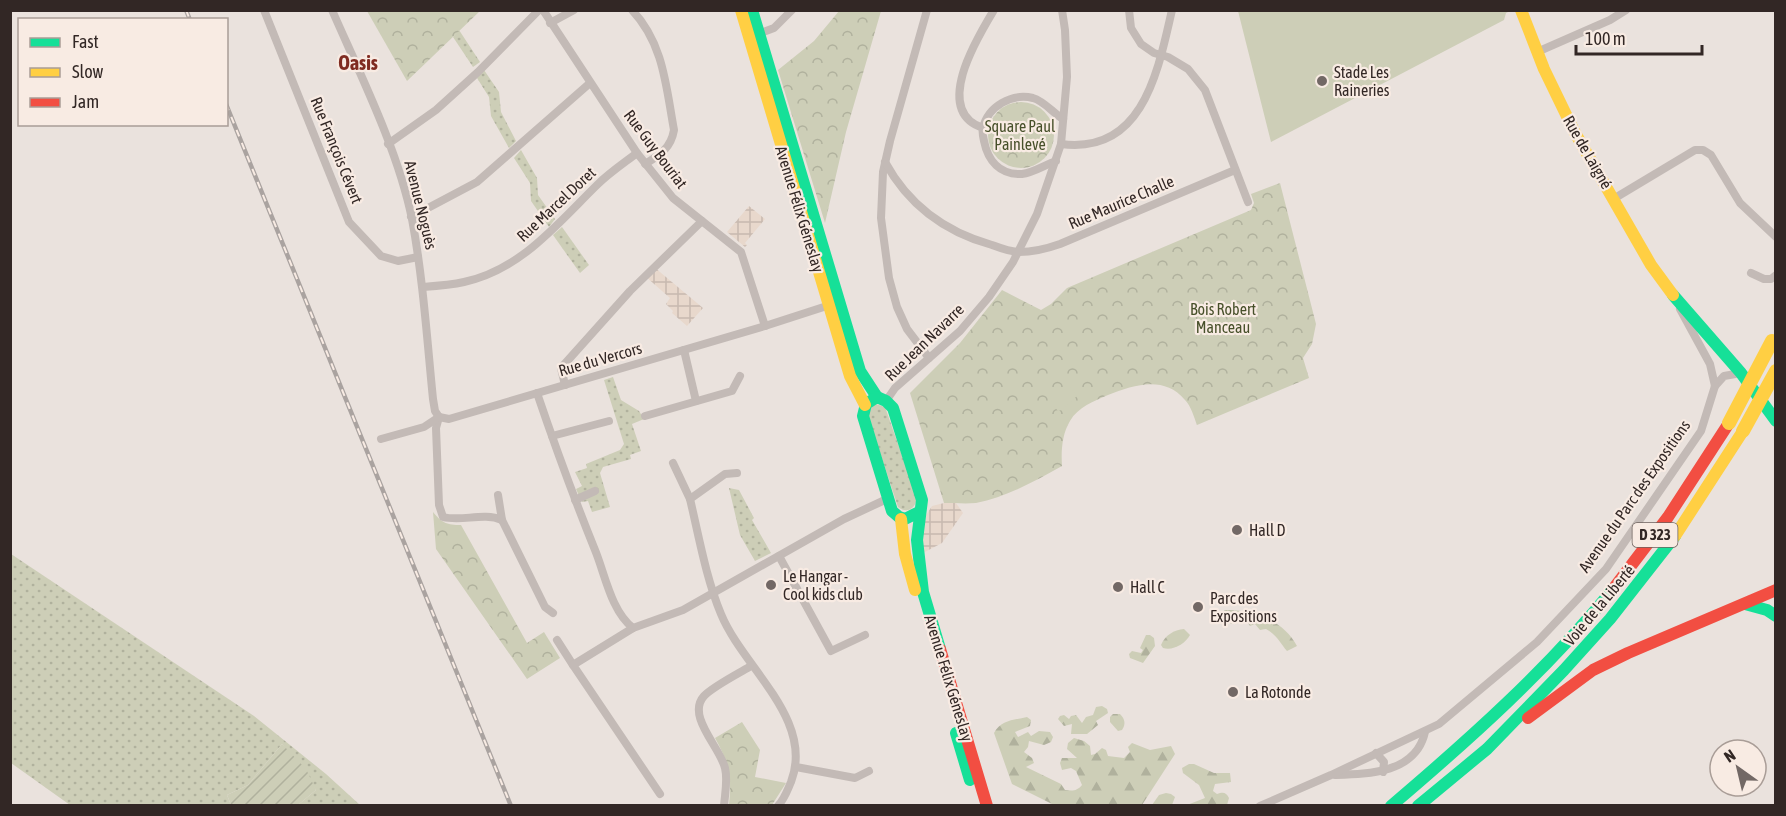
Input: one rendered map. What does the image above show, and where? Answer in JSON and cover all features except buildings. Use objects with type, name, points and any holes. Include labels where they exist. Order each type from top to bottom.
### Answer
[{"type":"main road","name":"Avenue Félix Géneslay","points":[[741,10],[754,35],[834,304],[850,376],[876,401],[893,408],[907,451],[922,501],[917,547],[923,592],[987,806]]},
{"type":"main road","name":"Avenue Félix Géneslay","points":[[752,10],[754,35]]},
{"type":"main road","name":"Rue de Laigné","points":[[1521,10],[1537,52],[1575,131],[1651,265],[1667,288],[1741,373],[1776,421]]},
{"type":"main road","name":"Voie de la Liberté","points":[[1391,806],[1497,713],[1576,632],[1630,569],[1697,476],[1729,423],[1774,337]]},
{"type":"main road","name":"Voie de la Liberté","points":[[1418,806],[1487,749],[1564,670],[1627,598],[1676,535],[1743,431],[1776,371]]},
{"type":"main road","points":[[876,401],[863,416],[887,499],[892,511],[901,519],[908,519],[919,512]]},
{"type":"main road","name":"Avenue Félix Géneslay","points":[[901,519],[907,564],[978,806]]},
{"type":"main road","points":[[1487,749],[1593,670],[1776,590]]},
{"type":"main road","points":[[1745,604],[1767,610],[1776,616]]},
{"type":"street","name":"Rue François Cévert","points":[[264,10],[349,222],[381,256],[398,261],[418,256]]},
{"type":"street","name":"Avenue Noguès","points":[[332,10],[388,144],[400,176],[411,217],[423,287],[433,399],[435,411],[439,417],[435,428],[439,505],[443,517],[452,519],[492,516],[502,520]]},
{"type":"street","points":[[388,144],[436,110],[541,10]]},
{"type":"street","name":"Rue Guy Bouriat","points":[[541,10],[637,153],[672,198],[741,252],[765,326]]},
{"type":"street","points":[[550,23],[574,10]]},
{"type":"street","points":[[632,10],[644,23],[660,53],[675,130],[672,142],[662,154],[645,164]]},
{"type":"street","points":[[754,35],[774,28],[792,10]]},
{"type":"street","points":[[927,10],[885,162],[881,218],[889,278],[897,307],[907,329],[929,358]]},
{"type":"street","points":[[983,128],[969,120],[964,114],[958,93],[968,59],[994,10]]},
{"type":"street","points":[[1062,10],[1067,77],[1061,144],[1075,146],[1107,138],[1123,128],[1139,110],[1151,89],[1172,10]]},
{"type":"street","points":[[1130,10],[1131,28],[1141,44],[1188,69],[1205,90],[1248,202]]},
{"type":"street","points":[[1537,52],[1610,20],[1626,10]]},
{"type":"street","points":[[411,217],[477,182],[590,83]]},
{"type":"street","points":[[1056,161],[1025,174],[1008,173],[996,167],[990,158],[986,149],[983,128],[996,106],[1018,97],[1040,101],[1063,119]]},
{"type":"street","name":"Rue Jean Navarre","points":[[876,401],[895,388],[960,331],[989,297],[1018,253],[1037,214],[1061,144]]},
{"type":"street","points":[[1615,198],[1695,150],[1703,150],[1712,155],[1740,203],[1776,237]]},
{"type":"street","name":"Rue Marcel Doret","points":[[423,287],[465,282],[496,270],[525,254],[554,229],[599,183],[637,153]]},
{"type":"street","points":[[885,162],[905,193],[934,220],[975,240],[1018,253]]},
{"type":"street","name":"Rue Maurice Challe","points":[[1018,253],[1039,251],[1060,244],[1234,170]]},
{"type":"street","points":[[565,386],[561,368],[630,291],[702,221]]},
{"type":"street","points":[[1751,273],[1764,279],[1772,279],[1776,275]]},
{"type":"street","points":[[1667,288],[1710,364],[1715,386]]},
{"type":"street","name":"Rue du Vercors","points":[[381,439],[424,427],[439,417],[449,419],[565,386],[834,304]]},
{"type":"street","points":[[684,350],[696,401]]},
{"type":"street","points":[[1715,386],[1725,376],[1741,373]]},
{"type":"street","points":[[645,416],[732,391],[740,376]]},
{"type":"street","name":"Avenue du Parc des Expositions","points":[[1260,806],[1439,724],[1537,642],[1606,569],[1701,431],[1715,386]]},
{"type":"street","points":[[537,393],[615,603],[627,623],[633,628]]},
{"type":"street","points":[[552,436],[609,421]]},
{"type":"street","points":[[673,463],[690,499],[713,593],[731,637],[785,713],[794,736],[796,767],[784,799],[778,806]]},
{"type":"street","points":[[690,499],[724,474],[737,473]]},
{"type":"street","points":[[575,500],[595,491]]},
{"type":"street","points":[[498,495],[502,520],[545,607],[553,612]]},
{"type":"street","points":[[573,665],[633,628],[683,610],[844,519],[887,499]]},
{"type":"street","points":[[779,556],[831,651],[865,635]]},
{"type":"street","points":[[557,640],[660,794]]},
{"type":"street","points":[[724,806],[726,771],[723,759],[700,720],[699,705],[704,696],[751,666]]},
{"type":"street","name":"Avenue du Parc des Expositions","points":[[1331,775],[1383,772],[1394,768],[1418,751],[1425,732]]},
{"type":"street","points":[[1376,753],[1384,762],[1383,772]]},
{"type":"street","points":[[796,767],[855,777],[869,771]]},
{"type":"green space","name":"Stade Les Raineries","points":[[1510,10],[1506,13],[1504,20],[1271,142],[1238,11]]},
{"type":"green space","points":[[367,11],[480,11],[407,81]]},
{"type":"green space","points":[[839,11],[881,11],[846,132],[825,223],[778,70],[814,41]]},
{"type":"green space","points":[[459,30],[480,62],[473,67],[453,37]]},
{"type":"green space","points":[[484,70],[499,92],[501,112],[516,141],[509,148],[491,116],[489,97],[477,78]]},
{"type":"green space","name":"Square Paul Painlevé","points":[[1014,102],[1028,102],[1040,107],[1049,116],[1054,135],[1052,148],[1045,159],[1028,168],[1014,168],[1002,163],[993,154],[988,142],[988,128],[993,116],[1002,107]]},
{"type":"green space","points":[[521,150],[537,178],[538,195],[555,219],[549,227],[531,201],[530,183],[514,158]]},
{"type":"green space","name":"Bois Robert Manceau","points":[[1280,183],[1316,324],[1312,344],[1303,358],[1309,378],[1197,425],[1187,402],[1168,387],[1148,384],[1118,391],[1087,405],[1073,416],[1064,437],[1062,466],[999,497],[976,503],[944,503],[910,393],[960,343],[1002,290],[1041,310],[1051,304],[1067,288],[1251,210],[1254,203],[1251,194]]},
{"type":"green space","points":[[562,227],[589,265],[580,273],[553,235]]},
{"type":"green space","points":[[613,377],[621,400],[639,411],[644,419],[632,424],[641,451],[630,455],[631,459],[603,467],[600,473],[610,507],[592,512],[588,501],[582,502],[576,489],[582,486],[575,472],[587,468],[586,464],[620,450],[624,444],[604,380]]},
{"type":"green space","points":[[1066,385],[1069,385],[1077,396],[1058,411],[1051,400]]},
{"type":"green space","points":[[876,404],[885,407],[917,498],[914,505],[907,510],[898,507],[867,413]]},
{"type":"green space","points":[[729,488],[739,490],[754,518],[752,520],[771,553],[755,561],[740,535]]},
{"type":"green space","points":[[433,512],[445,523],[461,525],[527,643],[544,632],[560,658],[527,679],[436,549]]},
{"type":"green space","points":[[11,554],[254,716],[326,774],[360,805],[298,805],[316,790],[282,744],[248,785],[227,795],[231,805],[70,805],[11,763]]},
{"type":"green space","points":[[1225,610],[1236,610],[1266,618],[1284,629],[1297,646],[1287,651],[1270,631],[1260,630],[1255,624],[1250,626],[1246,620],[1235,624],[1220,622],[1218,619],[1220,614]]},
{"type":"green space","points":[[1184,629],[1190,635],[1185,641],[1175,648],[1163,648],[1161,645],[1167,636]]},
{"type":"green space","points":[[1146,635],[1154,638],[1155,646],[1143,663],[1130,658],[1129,654],[1132,651],[1141,653],[1143,650],[1140,648]]},
{"type":"green space","points":[[1102,706],[1107,709],[1108,713],[1096,721],[1098,725],[1087,734],[1071,734],[1072,724],[1064,726],[1058,719],[1064,715],[1069,719],[1076,715],[1082,723],[1086,717],[1093,715],[1096,707]]},
{"type":"green space","points":[[1113,714],[1120,714],[1123,718],[1122,730],[1118,731],[1110,722]]},
{"type":"green space","points":[[1027,717],[1031,720],[1030,726],[1015,732],[1018,737],[1028,732],[1031,736],[1039,731],[1050,732],[1053,737],[1051,742],[1044,745],[1029,741],[1024,752],[1032,758],[1034,763],[1026,767],[1061,784],[1065,790],[1075,790],[1082,785],[1076,771],[1071,768],[1062,770],[1060,763],[1062,758],[1077,758],[1067,749],[1068,743],[1074,738],[1090,746],[1091,755],[1102,748],[1106,750],[1108,756],[1124,758],[1130,752],[1128,747],[1132,743],[1150,750],[1171,746],[1175,754],[1142,805],[1054,805],[1012,784],[994,733],[1004,723]]},
{"type":"green space","points":[[742,722],[760,750],[755,777],[786,783],[772,805],[729,805],[728,770],[724,755],[715,738]]},
{"type":"green space","points":[[282,744],[306,769],[316,790],[298,805],[231,805],[227,795],[248,785]]},
{"type":"green space","points":[[1189,764],[1214,773],[1230,773],[1231,782],[1215,784],[1213,791],[1227,795],[1229,798],[1227,805],[1187,805],[1205,798],[1199,785],[1183,773],[1182,768]]},
{"type":"green space","points":[[1166,793],[1175,797],[1172,805],[1152,805],[1159,795]]},
{"type":"shaded area","points":[[749,206],[765,219],[745,243],[747,245],[745,247],[727,232]]},
{"type":"shaded area","points":[[654,267],[703,308],[687,326],[672,313],[673,311],[666,304],[670,298],[645,276]]},
{"type":"shaded area","points":[[956,503],[963,513],[942,543],[923,553],[923,520],[932,506]]},
{"type":"railway","points":[[186,10],[189,18]]},
{"type":"railway","points":[[228,109],[511,806]]},
{"type":"traffic: fast","points":[[752,10],[860,371],[877,397]]},
{"type":"traffic: fast","points":[[1673,295],[1741,373],[1776,421]]},
{"type":"traffic: fast","points":[[919,512],[905,519],[892,511],[863,416],[866,404],[877,397],[886,401],[893,408],[922,500],[917,540],[923,592],[940,649]]},
{"type":"traffic: fast","points":[[1418,806],[1487,749],[1564,670],[1610,619],[1675,536]]},
{"type":"traffic: fast","points":[[1391,806],[1536,675],[1614,588]]},
{"type":"traffic: fast","points":[[1745,604],[1767,610],[1776,616]]},
{"type":"traffic: fast","points":[[956,733],[970,780]]},
{"type":"traffic: slow","points":[[741,10],[850,376],[865,405]]},
{"type":"traffic: slow","points":[[1521,10],[1544,69],[1574,131],[1651,265],[1673,295]]},
{"type":"traffic: slow","points":[[1729,423],[1772,341]]},
{"type":"traffic: slow","points":[[1743,431],[1776,371]]},
{"type":"traffic: slow","points":[[1675,536],[1743,431]]},
{"type":"traffic: slow","points":[[901,519],[905,554],[915,590]]},
{"type":"traffic: jam","points":[[1614,588],[1668,517],[1729,423]]},
{"type":"traffic: jam","points":[[1528,718],[1593,670],[1776,590]]},
{"type":"traffic: jam","points":[[940,649],[987,806]]},
{"type":"place","name":"Stade Les Raineries","points":[[1322,81]]},
{"type":"place","name":"Hall D","points":[[1237,530]]},
{"type":"place","name":"Le Hangar - Cool kids club","points":[[771,585]]},
{"type":"place","name":"Hall C","points":[[1118,587]]},
{"type":"place","name":"Parc des Expositions","points":[[1198,607]]},
{"type":"place","name":"La Rotonde","points":[[1233,692]]},
{"type":"district","name":"Oasis","points":[[358,63]]}]
